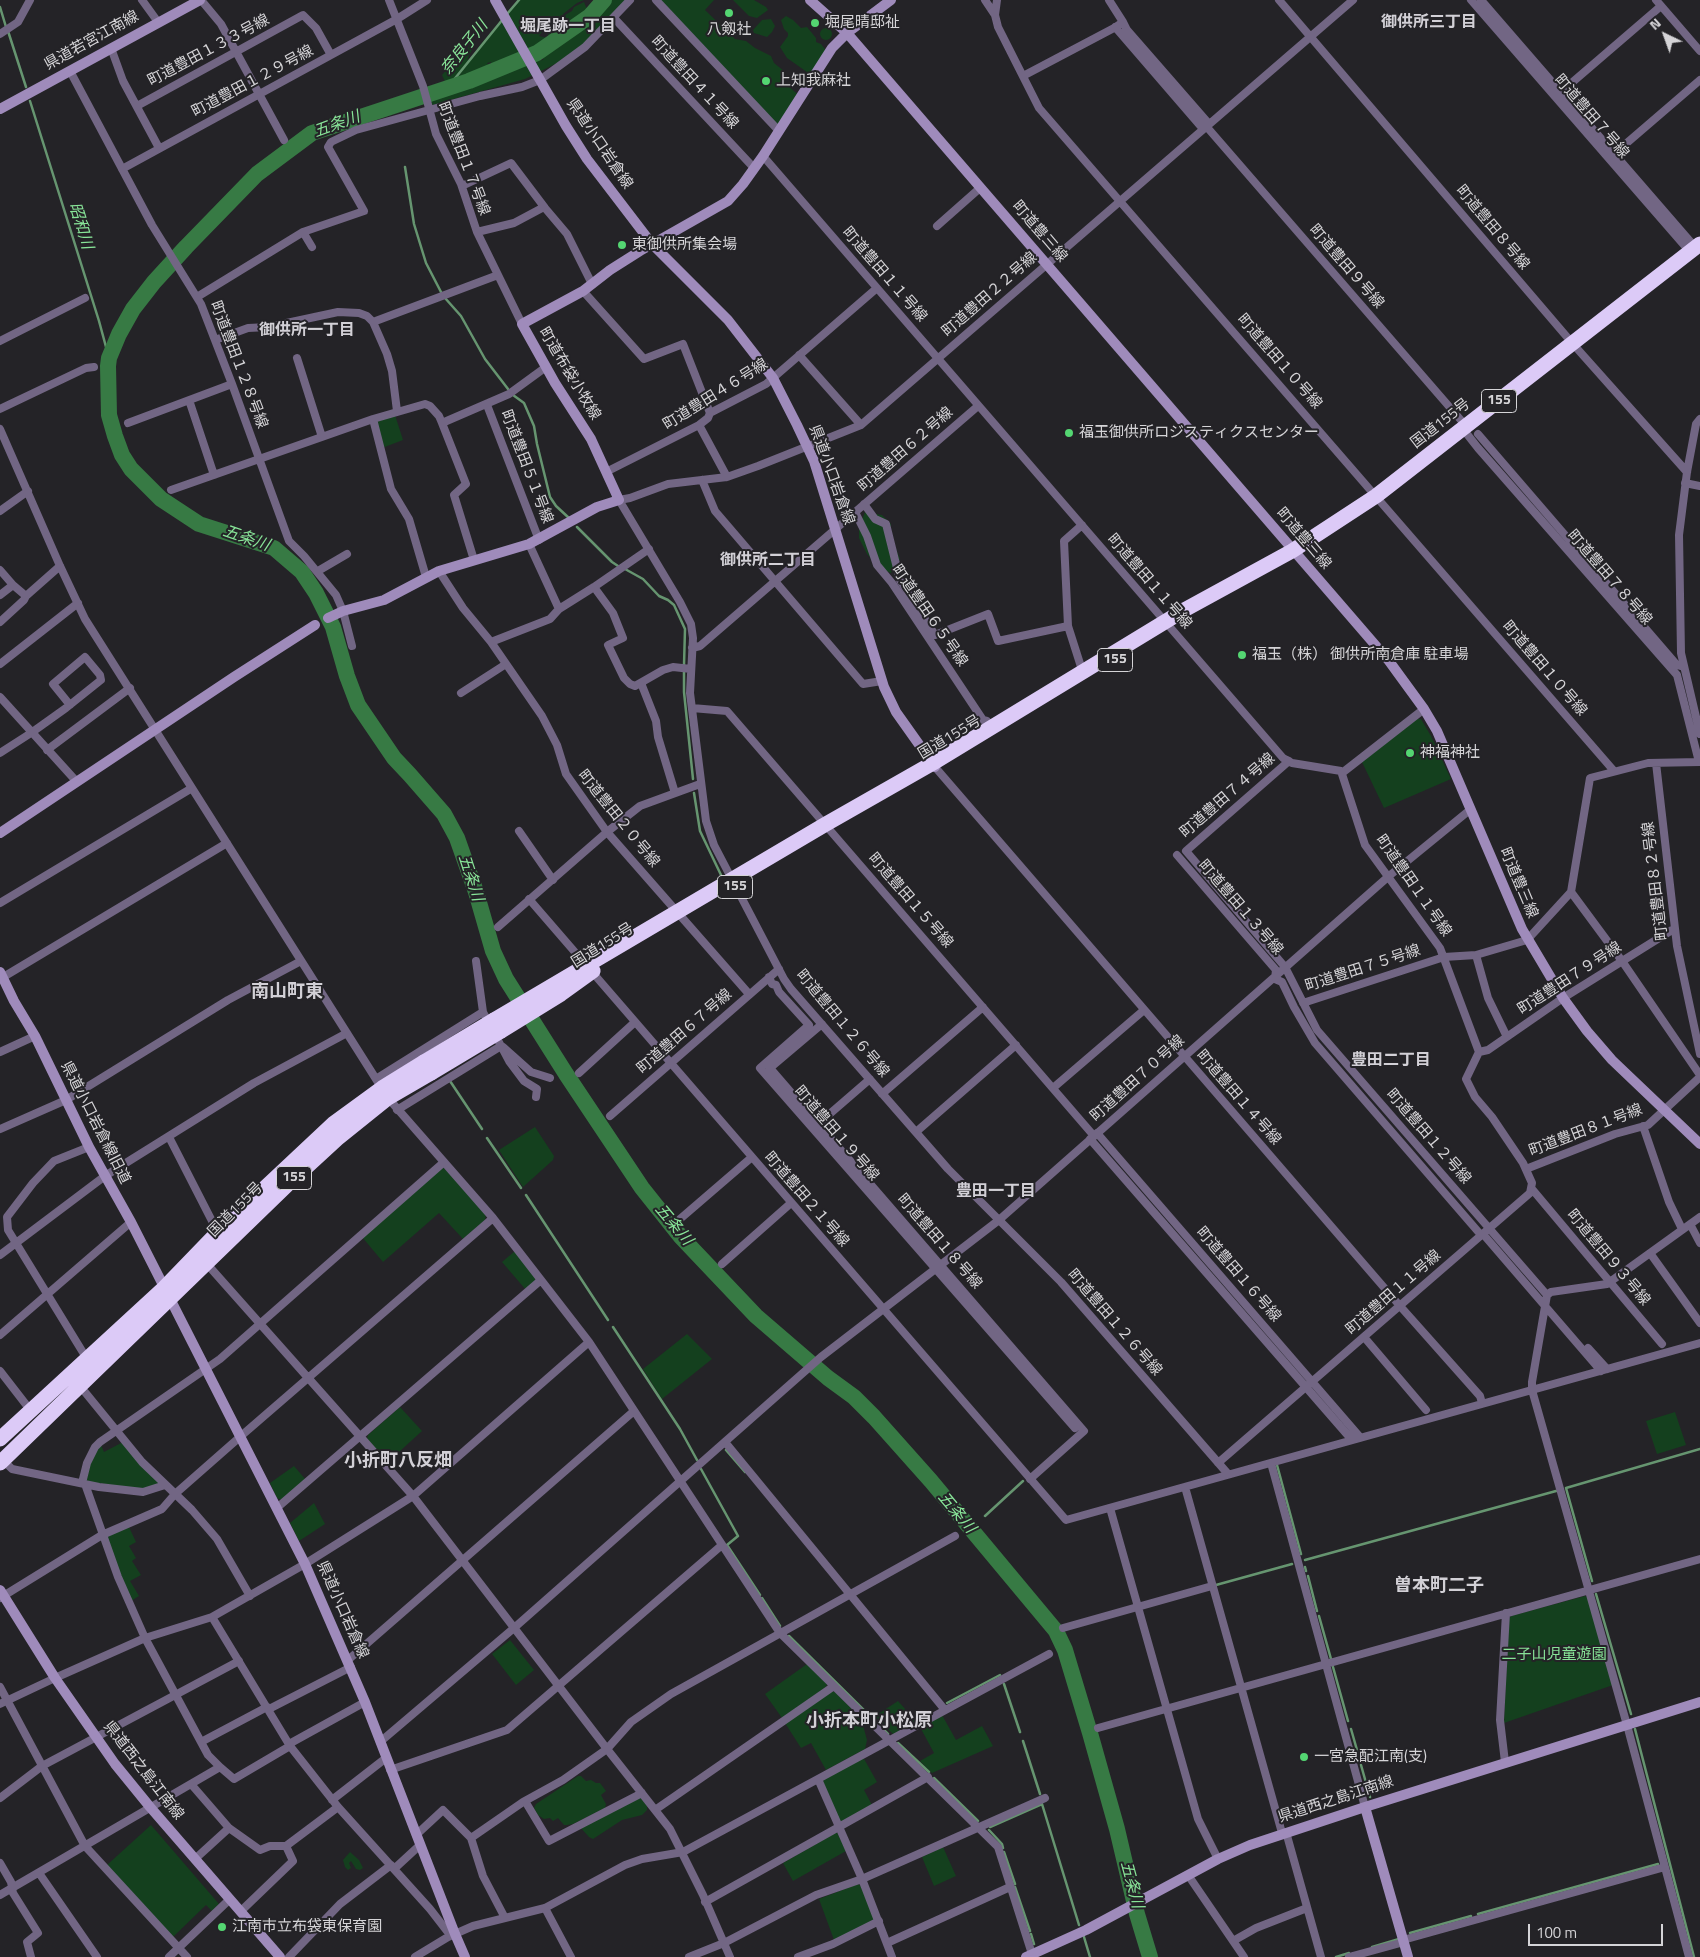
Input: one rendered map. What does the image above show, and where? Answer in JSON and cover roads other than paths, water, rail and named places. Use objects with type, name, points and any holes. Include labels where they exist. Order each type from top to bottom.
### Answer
[{"type":"highway","name":"国道155号","points":[[2,1462],[80,1386],[167,1294],[221,1229],[334,1123],[386,1094],[534,1003],[562,994],[588,968],[1168,625],[1186,609],[1292,551],[1376,496],[1469,430],[1573,344],[1695,248]]},
{"type":"highway","name":"国道155号","points":[[934,765],[991,728],[1168,625]]},
{"type":"highway","name":"国道155号","points":[[0,1439],[87,1359],[207,1264],[386,1094]]},
{"type":"street","points":[[6,30],[18,22],[30,0]]},
{"type":"street","points":[[142,0],[158,22]]},
{"type":"street","points":[[200,0],[221,24],[284,140]]},
{"type":"street","name":"県道若宮江南線","points":[[0,109],[200,0]]},
{"type":"street","name":"町道豊田１７号線","points":[[389,0],[422,86],[436,134],[462,186],[477,232],[522,324]]},
{"type":"street","name":"町道豊田１２９号線","points":[[122,169],[397,19],[427,0]]},
{"type":"street","name":"県道小口岩倉線","points":[[495,0],[587,159],[652,244],[728,320],[773,378],[808,446],[836,528],[882,681],[896,712],[934,765]]},
{"type":"street","points":[[196,297],[303,232],[364,210],[328,147],[331,142],[356,130],[428,109],[522,87],[540,78],[578,52],[630,0]]},
{"type":"street","points":[[656,0],[779,131]]},
{"type":"street","name":"町道豊三線","points":[[810,0],[846,33],[1389,661],[1424,709],[1444,744],[1527,940],[1563,998],[1603,1050],[1700,1144]]},
{"type":"street","name":"町道布袋小牧線","points":[[619,500],[582,425],[546,368],[522,324],[588,288],[610,270],[728,201],[754,168],[832,48],[846,33],[891,0]]},
{"type":"street","name":"町道豊田１０号線","points":[[985,0],[1039,108],[1614,771]]},
{"type":"street","points":[[994,15],[998,0]]},
{"type":"street","name":"町道豊田９号線","points":[[1109,0],[1127,30],[1206,127],[1469,430]]},
{"type":"street","name":"町道豊田８号線","points":[[1279,0],[1573,344],[1687,472]]},
{"type":"street","name":"町道豊田２２号線","points":[[619,500],[630,498],[668,484],[727,476],[758,466],[860,425],[1353,0]]},
{"type":"street","name":"町道豊田７号線","points":[[1471,0],[1695,248]]},
{"type":"street","points":[[1482,0],[1695,248]]},
{"type":"street","points":[[1561,92],[1658,3],[1700,51]]},
{"type":"street","name":"町道豊田１３３号線","points":[[137,106],[303,15],[316,28],[330,55]]},
{"type":"street","name":"町道豊田４１号線","points":[[614,18],[754,168]]},
{"type":"street","points":[[1022,76],[1123,22]]},
{"type":"street","points":[[1115,27],[1206,127]]},
{"type":"street","points":[[111,48],[123,81],[159,148]]},
{"type":"street","name":"町道豊田１２８号線","points":[[70,71],[122,169],[196,297],[232,384],[289,541],[318,571],[336,595],[352,646]]},
{"type":"street","points":[[1614,154],[1700,80]]},
{"type":"street","name":"町道豊田１１号線","points":[[762,156],[1283,758],[1289,762]]},
{"type":"street","points":[[462,186],[511,163],[567,234],[588,288],[644,359],[683,344],[710,413]]},
{"type":"street","points":[[937,226],[980,188]]},
{"type":"street","points":[[477,232],[514,222],[544,207]]},
{"type":"street","points":[[303,232],[312,247]]},
{"type":"street","points":[[373,322],[498,275]]},
{"type":"street","name":"町道豊田４６号線","points":[[606,472],[699,425],[708,418],[710,413],[753,391],[773,378],[877,288]]},
{"type":"street","points":[[0,341],[84,298]]},
{"type":"street","points":[[215,340],[248,328],[268,327],[338,312],[359,313],[367,316],[373,322],[392,371],[397,411]]},
{"type":"street","points":[[799,355],[860,425]]},
{"type":"street","points":[[297,358],[322,437]]},
{"type":"street","points":[[0,409],[86,368],[94,367]]},
{"type":"street","points":[[442,424],[509,394],[546,368]]},
{"type":"street","points":[[128,422],[232,384]]},
{"type":"street","points":[[189,400],[214,475]]},
{"type":"street","points":[[171,490],[373,419],[426,404],[439,416],[466,484],[454,496],[474,560]]},
{"type":"street","name":"町道豊田５１号線","points":[[487,405],[540,540]]},
{"type":"street","name":"町道豊田６２号線","points":[[692,648],[700,646],[978,406]]},
{"type":"street","points":[[373,419],[391,489],[409,519],[426,576]]},
{"type":"street","points":[[1700,419],[1696,424],[1687,472],[1679,534],[1681,653],[1700,734]]},
{"type":"street","points":[[699,425],[727,476]]},
{"type":"street","points":[[0,429],[85,618],[386,1094],[493,1218],[589,1342],[780,1633],[998,1847],[1029,1956]]},
{"type":"street","points":[[1469,430],[1677,665],[1684,667]]},
{"type":"street","name":"町道豊田７８号線","points":[[1469,430],[1485,456],[1677,675],[1700,762]]},
{"type":"street","points":[[702,480],[715,511],[863,684],[882,681]]},
{"type":"street","points":[[1685,483],[1700,486]]},
{"type":"street","points":[[0,511],[28,491]]},
{"type":"street","points":[[0,833],[234,677],[328,618],[341,612],[384,600],[426,576],[439,571],[540,540],[597,506],[619,500]]},
{"type":"street","name":"町道豊田１２６号線","points":[[619,500],[689,618],[692,630],[692,708],[700,784],[708,831],[779,969],[792,989],[948,1169],[1061,1282],[1226,1473]]},
{"type":"street","points":[[864,504],[875,519],[886,524],[900,580],[932,636],[988,614],[998,641],[1068,626]]},
{"type":"street","name":"町道豊田６５号線","points":[[855,512],[867,536],[877,565],[932,636],[983,720],[987,721],[991,728]]},
{"type":"street","points":[[1082,525],[1064,541],[1068,626],[1083,673]]},
{"type":"street","points":[[529,544],[558,609]]},
{"type":"street","points":[[491,642],[550,619],[558,609],[649,549]]},
{"type":"street","points":[[318,571],[347,554]]},
{"type":"street","points":[[0,622],[60,566]]},
{"type":"street","points":[[0,570],[26,596]]},
{"type":"street","name":"町道豊田２０号線","points":[[439,571],[463,608],[491,642],[542,716],[552,732],[566,774],[607,832],[749,994]]},
{"type":"street","points":[[0,595],[13,585]]},
{"type":"street","points":[[594,587],[613,613],[623,638],[608,645],[619,669],[630,684],[635,686],[674,667],[691,669]]},
{"type":"street","points":[[0,664],[78,603]]},
{"type":"street","points":[[0,753],[31,734],[70,705],[101,680],[100,675],[85,657],[53,684],[70,705]]},
{"type":"street","points":[[461,693],[506,664]]},
{"type":"street","points":[[641,683],[656,721],[658,737],[675,793]]},
{"type":"street","points":[[47,750],[130,688]]},
{"type":"street","points":[[0,697],[31,734],[77,782]]},
{"type":"street","name":"町道豊田１５号線","points":[[692,708],[727,711],[1355,1437]]},
{"type":"street","points":[[1289,762],[1338,770],[1342,773],[1424,709]]},
{"type":"street","name":"町道豊田７４号線","points":[[1186,850],[1289,762]]},
{"type":"street","points":[[1527,940],[1571,892],[1590,778],[1648,763],[1700,762]]},
{"type":"street","name":"町道豊田８２号線","points":[[1656,763],[1675,929],[1700,1054]]},
{"type":"street","name":"町道豊田１４号線","points":[[934,765],[1400,1306],[1480,1396],[1482,1402]]},
{"type":"street","name":"町道豊田１１号線","points":[[1342,773],[1364,842],[1440,948],[1479,1052]]},
{"type":"street","points":[[498,926],[640,806],[700,784]]},
{"type":"street","points":[[0,903],[192,788]]},
{"type":"street","name":"町道豊田７０号線","points":[[380,1742],[514,1628],[816,1361],[998,1220],[1275,975],[1389,876],[1471,809]]},
{"type":"street","points":[[519,831],[553,880]]},
{"type":"street","points":[[1,976],[227,844]]},
{"type":"street","name":"町道豊田１２号線","points":[[1186,850],[1285,967],[1317,1030],[1485,1232],[1547,1300]]},
{"type":"street","name":"町道豊田１３号線","points":[[1177,855],[1276,970],[1275,979],[1282,982],[1315,1043],[1547,1300]]},
{"type":"street","points":[[1571,892],[1622,961],[1700,1076]]},
{"type":"street","name":"町道豊田２１号線","points":[[530,900],[1064,1518],[1066,1520],[1110,1508]]},
{"type":"street","name":"町道豊田７９号線","points":[[1479,1052],[1488,1050],[1563,998],[1675,929]]},
{"type":"street","name":"町道豊田７５号線","points":[[1303,1003],[1444,957],[1476,955],[1527,940]]},
{"type":"street","points":[[1476,955],[1488,998],[1507,1036]]},
{"type":"street","points":[[0,1129],[66,1100],[228,1000],[301,961]]},
{"type":"street","points":[[476,961],[509,1050],[531,1072],[550,1078]]},
{"type":"street","name":"町道豊田６７号線","points":[[610,1116],[779,969]]},
{"type":"street","name":"県道小口岩倉線旧道","points":[[1,976],[35,1036],[89,1148],[131,1222],[167,1294]]},
{"type":"street","name":"町道豊田１９号線","points":[[769,977],[772,984],[776,985],[779,992],[809,1025],[760,1068],[938,1267],[1075,1428]]},
{"type":"street","points":[[882,1094],[983,1007]]},
{"type":"street","points":[[1053,1088],[1144,1010]]},
{"type":"street","points":[[579,1073],[635,1022]]},
{"type":"street","name":"町道豊田１８号線","points":[[822,1024],[770,1068],[938,1267],[1084,1431],[1030,1479]]},
{"type":"street","points":[[386,1094],[499,1025]]},
{"type":"street","points":[[386,1094],[499,1025]]},
{"type":"street","points":[[499,1025],[509,1061],[524,1081],[537,1089],[536,1097]]},
{"type":"street","points":[[0,1254],[105,1176],[254,1083],[347,1033]]},
{"type":"street","points":[[0,1052],[35,1036]]},
{"type":"street","points":[[916,1132],[1016,1045]]},
{"type":"street","points":[[1479,1052],[1466,1079],[1475,1097],[1492,1117],[1526,1169],[1532,1183],[1532,1189]]},
{"type":"street","name":"町道豊田８１号線","points":[[1526,1169],[1615,1134],[1648,1125],[1700,1076]]},
{"type":"street","points":[[818,1124],[870,1079]]},
{"type":"street","points":[[1643,1126],[1669,1202],[1682,1230]]},
{"type":"street","points":[[169,1136],[212,1221],[221,1229]]},
{"type":"street","points":[[87,1359],[8,1230],[8,1217],[33,1184],[54,1162],[89,1148]]},
{"type":"street","points":[[680,1219],[752,1158]]},
{"type":"street","points":[[365,1702],[234,1779],[208,1755],[145,1638],[102,1535],[84,1483],[87,1463],[95,1447],[206,1370],[444,1162]]},
{"type":"street","name":"町道豊田１１号線","points":[[1218,1463],[1310,1385],[1530,1193],[1532,1189]]},
{"type":"street","name":"町道豊田９３号線","points":[[1532,1189],[1662,1344]]},
{"type":"street","points":[[722,1264],[791,1203]]},
{"type":"street","points":[[1689,1957],[1627,1725],[1532,1388],[1547,1300],[1551,1292],[1604,1285],[1611,1282],[1700,1217]]},
{"type":"street","points":[[1,1594],[102,1535],[162,1509],[175,1494],[493,1218]]},
{"type":"street","points":[[0,1335],[131,1222]]},
{"type":"street","points":[[1690,1224],[1700,1244]]},
{"type":"street","points":[[1650,1253],[1700,1323]]},
{"type":"street","points":[[207,1264],[413,1496],[558,1686],[670,1828],[683,1852],[730,1957]]},
{"type":"street","points":[[278,1507],[541,1280]]},
{"type":"street","name":"県道小口岩倉線","points":[[167,1294],[306,1564],[365,1702],[390,1770],[465,1957]]},
{"type":"street","points":[[1547,1300],[1603,1368]]},
{"type":"street","points":[[1364,1337],[1426,1410]]},
{"type":"street","points":[[4,1703],[145,1638],[212,1617],[306,1564],[413,1496],[589,1342]]},
{"type":"street","points":[[1218,1859],[1198,1819],[1110,1508],[1185,1487],[1226,1473],[1271,1463],[1355,1437],[1700,1343]]},
{"type":"street","points":[[0,1371],[31,1411]]},
{"type":"street","points":[[80,1386],[142,1462],[217,1539],[250,1596]]},
{"type":"street","points":[[201,1742],[349,1664],[634,1411]]},
{"type":"street","points":[[725,1442],[945,1710]]},
{"type":"street","points":[[2,1462],[12,1469],[143,1492],[165,1485]]},
{"type":"street","points":[[1271,1463],[1408,1957]]},
{"type":"street","points":[[1185,1487],[1212,1586],[1321,1957]]},
{"type":"street","points":[[471,1838],[525,1801],[563,1780],[607,1749],[631,1722],[671,1694],[955,1536]]},
{"type":"street","points":[[390,1770],[507,1730],[722,1545]]},
{"type":"street","points":[[1098,1728],[1700,1559]]},
{"type":"street","points":[[1063,1628],[1212,1586]]},
{"type":"street","name":"県道西之島江南線","points":[[1,1594],[95,1736],[150,1807],[280,1957]]},
{"type":"street","points":[[1505,1762],[1500,1720],[1506,1613]]},
{"type":"street","points":[[212,1617],[289,1745],[332,1800],[430,1909],[446,1931],[455,1934]]},
{"type":"street","points":[[415,1957],[473,1926],[545,1908],[625,1865],[642,1859],[683,1852],[1049,1654]]},
{"type":"street","points":[[0,1798],[42,1766],[95,1736],[176,1696],[239,1661]]},
{"type":"street","points":[[655,1810],[834,1686]]},
{"type":"street","points":[[0,1687],[4,1703],[42,1766],[85,1846],[187,1957]]},
{"type":"street","name":"県道西之島江南線","points":[[1029,1956],[1086,1930],[1218,1859],[1284,1833],[1700,1702]]},
{"type":"street","points":[[332,1800],[386,1758]]},
{"type":"street","points":[[0,1895],[220,1767]]},
{"type":"street","points":[[705,1902],[928,1778]]},
{"type":"street","points":[[818,1779],[862,1879],[892,1957]]},
{"type":"street","points":[[191,1784],[229,1828],[260,1850],[270,1846],[286,1846],[338,1807]]},
{"type":"street","points":[[525,1801],[549,1841],[642,1793]]},
{"type":"street","points":[[689,1957],[724,1943],[816,1895],[862,1879],[1045,1798]]},
{"type":"street","points":[[416,1835],[443,1810],[471,1838],[483,1876],[506,1918]]},
{"type":"street","points":[[195,1859],[229,1828]]},
{"type":"street","points":[[289,1957],[340,1904],[420,1845]]},
{"type":"street","points":[[240,1911],[293,1860],[286,1846]]},
{"type":"street","points":[[0,1863],[11,1882],[13,1893],[38,1933],[27,1942],[30,1957]]},
{"type":"street","points":[[1349,1957],[1665,1867]]},
{"type":"street","points":[[39,1873],[97,1957]]},
{"type":"street","points":[[1188,1876],[1244,1957]]},
{"type":"street","points":[[887,1943],[1010,1887]]},
{"type":"street","points":[[169,1957],[230,1899]]},
{"type":"street","points":[[545,1908],[571,1957]]},
{"type":"street","points":[[1233,1942],[1256,1928],[1308,1908]]},
{"type":"street","points":[[798,1957],[833,1944],[878,1921]]},
{"type":"waterway","name":"奈良子川","points":[[507,14],[519,0]]},
{"type":"waterway","name":"五条川","points":[[604,0],[590,16],[537,53],[469,81],[312,133],[257,174],[186,247],[154,282],[133,309],[119,334],[109,358],[109,415],[122,455],[131,469],[161,499],[199,524],[274,548],[302,572],[316,593],[333,627],[347,676],[358,705],[394,758],[444,814],[457,838],[476,892],[493,951],[506,979],[566,1074],[642,1188],[681,1237],[756,1316],[828,1378],[854,1397],[874,1417],[931,1481],[1056,1631],[1065,1650],[1090,1733],[1150,1957]]},
{"type":"waterway","name":"昭和川","points":[[0,7],[6,27]]},
{"type":"waterway","name":"奈良子川","points":[[448,87],[503,19]]},
{"type":"waterway","name":"昭和川","points":[[8,31],[26,87]]},
{"type":"waterway","name":"昭和川","points":[[30,101],[109,358]]},
{"type":"waterway","points":[[405,167],[414,224],[426,263],[441,292]]},
{"type":"waterway","points":[[445,298],[461,316],[485,359],[508,389]]},
{"type":"waterway","points":[[513,395],[524,403],[534,426],[550,497],[556,506],[569,518]]},
{"type":"waterway","points":[[577,527],[618,566]]},
{"type":"waterway","points":[[625,569],[643,579],[659,596],[674,605],[685,629],[684,665]]},
{"type":"waterway","points":[[684,671],[684,692],[693,779]]},
{"type":"waterway","points":[[694,793],[700,831],[721,875]]},
{"type":"waterway","points":[[450,1081],[482,1129]]},
{"type":"waterway","points":[[487,1138],[521,1188]]},
{"type":"waterway","points":[[526,1195],[608,1320]]},
{"type":"waterway","points":[[613,1327],[680,1429],[697,1460]]},
{"type":"waterway","points":[[1592,1581],[1566,1488],[1700,1449]]},
{"type":"waterway","points":[[726,1450],[745,1472]]},
{"type":"waterway","points":[[1277,1465],[1301,1554]]},
{"type":"waterway","points":[[701,1469],[738,1536],[727,1545],[760,1595]]},
{"type":"waterway","points":[[985,1516],[1023,1481]]},
{"type":"waterway","points":[[1305,1560],[1556,1491]]},
{"type":"waterway","name":"五条川","points":[[970,1527],[974,1525]]},
{"type":"waterway","points":[[1216,1585],[1292,1564]]},
{"type":"waterway","points":[[1305,1567],[1306,1571]]},
{"type":"waterway","points":[[1308,1576],[1317,1611]]},
{"type":"waterway","points":[[1596,1594],[1631,1714]]},
{"type":"waterway","points":[[762,1598],[780,1626]]},
{"type":"waterway","points":[[1319,1616],[1331,1659]]},
{"type":"waterway","points":[[789,1636],[888,1734]]},
{"type":"waterway","points":[[1333,1667],[1348,1721]]},
{"type":"waterway","points":[[947,1703],[1000,1675]]},
{"type":"waterway","points":[[1004,1684],[1020,1732]]},
{"type":"waterway","points":[[1351,1729],[1359,1757]]},
{"type":"waterway","points":[[1635,1729],[1694,1957]]},
{"type":"waterway","points":[[1023,1741],[1040,1794]]},
{"type":"waterway","points":[[898,1743],[929,1772]]},
{"type":"waterway","points":[[1361,1765],[1370,1797]]},
{"type":"waterway","points":[[934,1778],[978,1821]]},
{"type":"waterway","points":[[990,1827],[1042,1804],[1079,1925]]},
{"type":"waterway","points":[[989,1830],[1002,1844],[1003,1848]]},
{"type":"waterway","points":[[1004,1852],[1015,1884]]},
{"type":"waterway","points":[[1478,1914],[1658,1864]]},
{"type":"waterway","points":[[1015,1887],[1030,1931]]},
{"type":"waterway","points":[[1410,1933],[1471,1916]]},
{"type":"waterway","points":[[1031,1934],[1034,1944]]},
{"type":"waterway","points":[[1084,1937],[1090,1957]]},
{"type":"waterway","points":[[1372,1947],[1399,1939]]},
{"type":"waterway","points":[[1336,1957],[1349,1953]]},
{"type":"place","name":"八剱社","points":[[729,13]]},
{"type":"place","name":"堀尾晴邸祉","points":[[815,23]]},
{"type":"place","name":"上知我麻社","points":[[766,81]]},
{"type":"place","name":"東御供所集会場","points":[[622,245]]},
{"type":"place","name":"福玉御供所ロジスティクスセンター","points":[[1069,433]]},
{"type":"place","name":"福玉（株） 御供所南倉庫 駐車場","points":[[1242,655]]},
{"type":"place","name":"神福神社","points":[[1410,753]]},
{"type":"place","name":"一宮急配江南(支)","points":[[1304,1757]]},
{"type":"place","name":"江南市立布袋東保育園","points":[[222,1927]]},
{"type":"district","name":"御供所三丁目","points":[[1429,23]]},
{"type":"district","name":"堀尾跡一丁目","points":[[568,27]]},
{"type":"district","name":"御供所一丁目","points":[[307,331]]},
{"type":"district","name":"御供所二丁目","points":[[768,561]]},
{"type":"district","name":"南山町東","points":[[287,993]]},
{"type":"district","name":"豊田二丁目","points":[[1391,1061]]},
{"type":"district","name":"豊田一丁目","points":[[996,1192]]},
{"type":"district","name":"小折町八反畑","points":[[398,1462]]},
{"type":"district","name":"曽本町二子","points":[[1439,1587]]},
{"type":"district","name":"小折本町小松原","points":[[869,1722]]},
{"type":"park label","name":"二子山児童遊園","points":[[1554,1655]]}]
